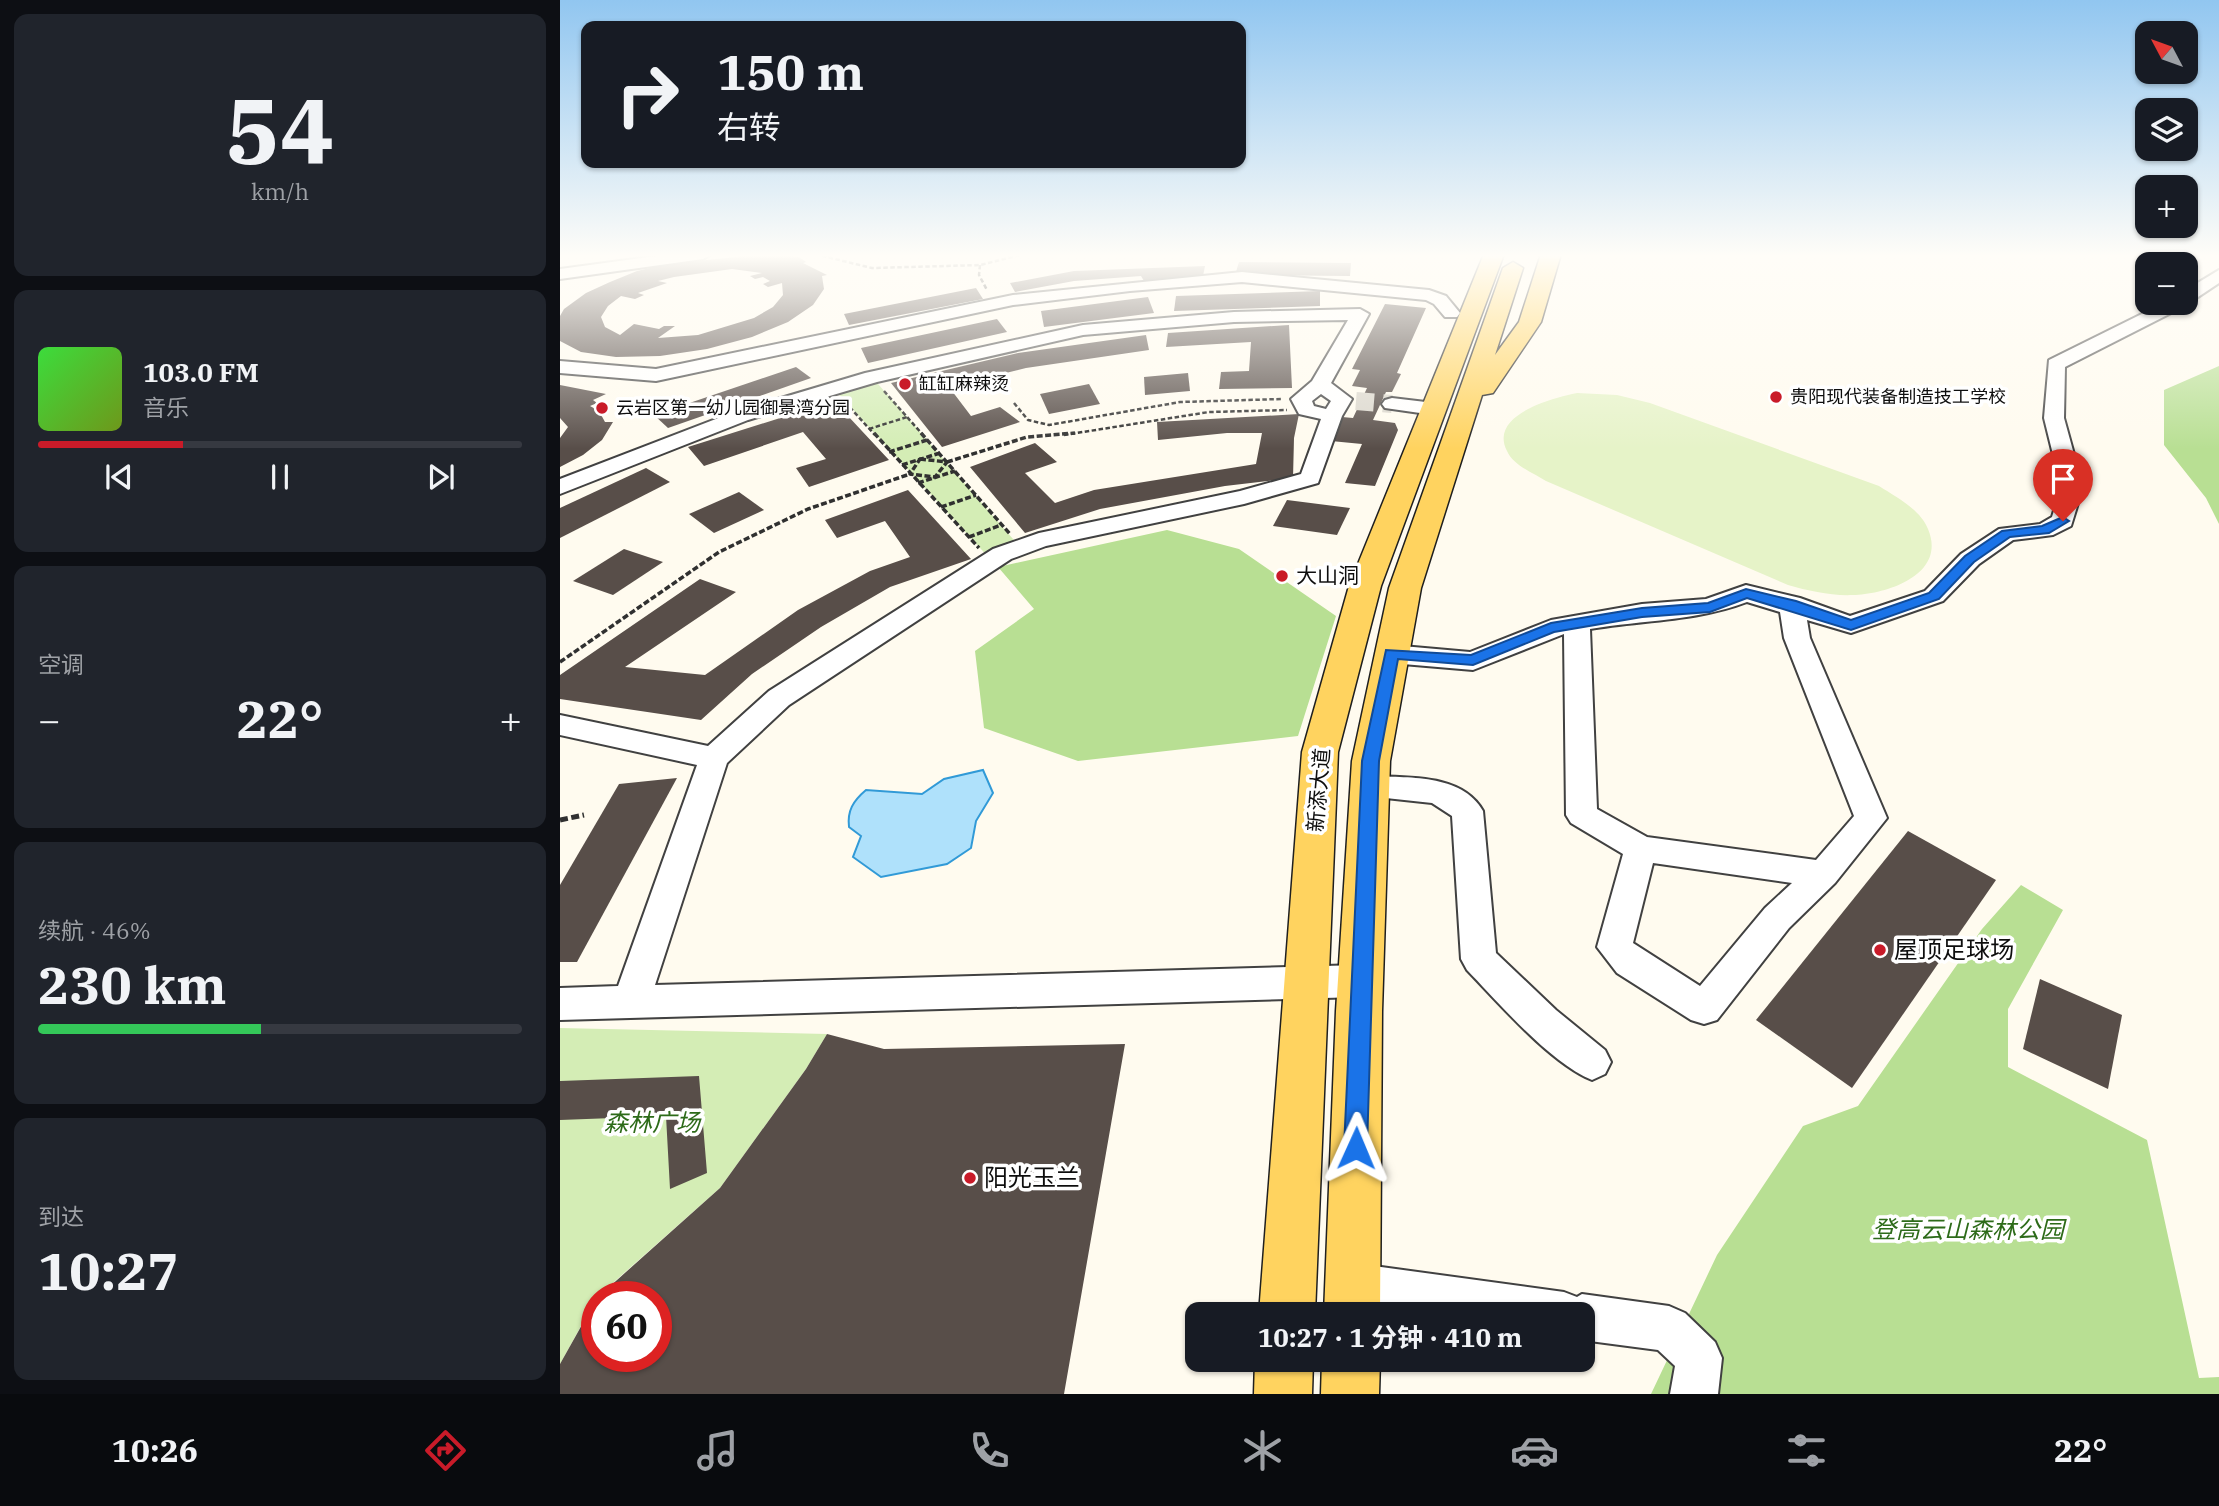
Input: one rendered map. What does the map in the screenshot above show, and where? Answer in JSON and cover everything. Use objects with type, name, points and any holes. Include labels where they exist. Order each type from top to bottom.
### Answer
[{"type":"main road","points":[[1451,319],[1454,357]]},
{"type":"main road","name":"新添大道","points":[[1352,1299],[1360,981],[1371,761],[1405,588],[1448,414],[1454,357],[1469,319]]},
{"type":"main road","name":"新添大道","points":[[1288,1302],[1304,983],[1320,752],[1365,586],[1448,414],[1490,319]]},
{"type":"main road","points":[[1448,414],[1532,319]]},
{"type":"main road","points":[[1283,1394],[1284,1372]]},
{"type":"main road","points":[[1350,1394],[1351,1372]]},
{"type":"street","points":[[560,366],[656,375],[920,319]]},
{"type":"street","points":[[560,487],[741,415],[872,377],[1083,330],[1210,319]]},
{"type":"street","points":[[1303,404],[1320,385],[1357,319]]},
{"type":"street","points":[[1391,654],[1473,660],[1551,628],[1642,612],[1710,607],[1746,593],[1791,604],[1851,625],[1934,596],[1970,559],[2007,534],[2045,530],[2063,521],[2072,487],[2054,418],[2056,365],[2146,319]]},
{"type":"street","points":[[1320,385],[1344,405]]},
{"type":"street","points":[[1303,404],[1344,405]]},
{"type":"street","points":[[1392,404],[1448,414]]},
{"type":"street","points":[[631,1002],[714,758],[779,698],[992,561],[1020,547],[1040,540],[1244,497],[1310,478],[1344,405]]},
{"type":"street","points":[[1641,849],[1615,947],[1629,962],[1704,1008],[1777,918],[1823,874],[1871,818],[1797,638],[1791,604]]},
{"type":"street","points":[[1577,624],[1582,815],[1641,849],[1823,874]]},
{"type":"street","points":[[560,725],[714,758]]},
{"type":"street","points":[[1369,787],[1440,792],[1467,811],[1479,959],[1543,1022],[1592,1062]]},
{"type":"street","points":[[560,1004],[1360,981]]},
{"type":"street","points":[[1352,1299],[1394,1302]]},
{"type":"street","points":[[1595,1319],[1669,1329],[1699,1358],[1694,1394]]},
{"type":"path","points":[[872,377],[1020,547]]},
{"type":"path","points":[[833,388],[992,561]]},
{"type":"path","points":[[1014,403],[1028,420],[1049,425],[1180,402],[1237,398],[1303,404]]},
{"type":"path","points":[[920,459],[947,462],[1027,437],[1059,436],[1209,412],[1303,404]]},
{"type":"path","points":[[869,429],[907,417]]},
{"type":"path","points":[[889,452],[927,440]]},
{"type":"path","points":[[902,465],[940,453]]},
{"type":"path","points":[[910,474],[920,459]]},
{"type":"path","points":[[935,477],[947,462]]},
{"type":"path","points":[[918,483],[955,471]]},
{"type":"path","points":[[560,662],[719,552],[808,509],[910,474],[935,477]]},
{"type":"path","points":[[941,508],[976,495]]},
{"type":"path","points":[[969,537],[1001,525]]},
{"type":"path","points":[[560,820],[584,816]]},
{"type":"green space","points":[[2219,366],[2219,524],[2206,498],[2164,445],[2164,390]]},
{"type":"green space","points":[[872,377],[1020,547],[992,561],[833,388]]},
{"type":"green space","points":[[1577,393],[1617,395],[1650,403],[1879,486],[1907,504],[1924,522],[1932,545],[1929,558],[1922,569],[1911,578],[1882,591],[1845,595],[1812,591],[1788,585],[1546,481],[1510,456],[1504,438],[1507,427],[1526,410]]},
{"type":"green space","points":[[1167,530],[1239,549],[1336,616],[1298,736],[1078,761],[984,728],[975,651],[1034,609],[998,567]]},
{"type":"green space","name":"登高云山森林公园","points":[[2021,885],[2063,910],[2008,1009],[2008,1067],[2147,1140],[2199,1378],[2219,1377],[2219,1394],[1651,1394],[1717,1255],[1803,1126],[1858,1106],[1982,929]]},
{"type":"green space","name":"森林广场","points":[[560,1028],[827,1034],[806,1069],[720,1188],[615,1281],[581,1281],[581,1326],[560,1364]]},
{"type":"water","points":[[983,770],[993,793],[976,821],[971,848],[947,864],[881,877],[853,857],[861,836],[849,827],[849,816],[854,802],[866,790],[922,794],[944,779]]},
{"type":"building","points":[[560,319],[602,319],[605,327],[620,335],[634,324],[659,329],[675,326],[658,338],[698,335],[751,319],[792,319],[752,337],[707,349],[660,356],[616,357],[581,352],[560,341]]},
{"type":"building","points":[[846,319],[880,319],[849,325]]},
{"type":"building","points":[[997,319],[1007,332],[868,363],[861,348]]},
{"type":"building","points":[[1043,319],[1106,319],[1044,327]]},
{"type":"building","points":[[1377,319],[1421,319],[1397,373],[1401,374],[1392,392],[1386,392],[1373,420],[1395,423],[1398,430],[1375,486],[1345,483],[1362,444],[1331,441],[1342,417],[1353,418],[1367,388],[1352,386],[1360,370],[1352,369]]},
{"type":"building","points":[[1289,325],[1292,388],[1219,389],[1221,372],[1249,371],[1251,342],[1166,347],[1168,333]]},
{"type":"building","points":[[1146,335],[1149,350],[1026,368],[949,387],[971,416],[1000,407],[1020,422],[942,447],[891,383],[1018,353]]},
{"type":"building","points":[[796,367],[811,378],[668,428],[654,415]]},
{"type":"building","points":[[1188,373],[1190,391],[1145,395],[1144,377]]},
{"type":"building","points":[[1089,384],[1100,404],[1049,414],[1040,394]]},
{"type":"building","points":[[560,385],[606,394],[593,400],[597,403],[590,406],[599,411],[605,422],[613,422],[602,440],[583,455],[560,467],[560,438],[568,427],[560,418]]},
{"type":"building","points":[[834,401],[889,460],[809,487],[796,468],[826,459],[803,432],[704,466],[688,447]]},
{"type":"building","points":[[1299,414],[1294,438],[1293,478],[1225,486],[1100,509],[1025,533],[970,467],[1035,443],[1057,462],[1025,473],[1055,503],[1094,490],[1256,464],[1262,433],[1227,433],[1158,440],[1157,422]]},
{"type":"building","points":[[646,468],[670,482],[560,538],[560,508]]},
{"type":"building","points":[[908,490],[971,559],[890,587],[821,627],[752,674],[701,720],[560,699],[560,675],[700,579],[736,592],[625,667],[705,675],[798,610],[870,571],[910,557],[885,521],[837,538],[825,520]]},
{"type":"building","points":[[739,492],[764,510],[714,533],[689,514]]},
{"type":"building","points":[[1287,500],[1350,508],[1337,535],[1273,526]]},
{"type":"building","points":[[624,549],[663,562],[613,595],[573,581]]},
{"type":"building","points":[[677,778],[577,962],[560,962],[560,885],[619,784]]},
{"type":"building","name":"屋顶足球场","points":[[1908,831],[1996,880],[1852,1088],[1756,1020]]},
{"type":"building","points":[[2040,979],[2122,1015],[2108,1089],[2023,1049]]},
{"type":"building","name":"阳光玉兰","points":[[827,1034],[884,1049],[1125,1044],[1064,1394],[560,1394],[560,1364],[581,1327],[581,1372],[672,1372],[672,1281],[616,1281],[720,1188],[806,1069]]},
{"type":"building","points":[[699,1076],[707,1173],[670,1189],[666,1116],[560,1120],[560,1081]]},
{"type":"tunnel","points":[[1356,401],[1392,404]]},
{"type":"place","name":"缸缸麻辣烫","points":[[905,384]]},
{"type":"place","name":"贵阳现代装备制造技工学校","points":[[1776,397]]},
{"type":"place","name":"云岩区第一幼儿园御景湾分园","points":[[602,408]]},
{"type":"place","name":"大山洞","points":[[1282,576]]},
{"type":"place","name":"屋顶足球场","points":[[1880,950]]},
{"type":"place","name":"阳光玉兰","points":[[970,1178]]},
{"type":"route","points":[[1356,1148],[1360,981],[1371,761],[1391,654],[1473,660],[1551,628],[1642,612],[1710,607],[1746,593],[1791,604],[1851,625],[1934,596],[1970,559],[2007,534],[2045,530],[2063,521]]}]
